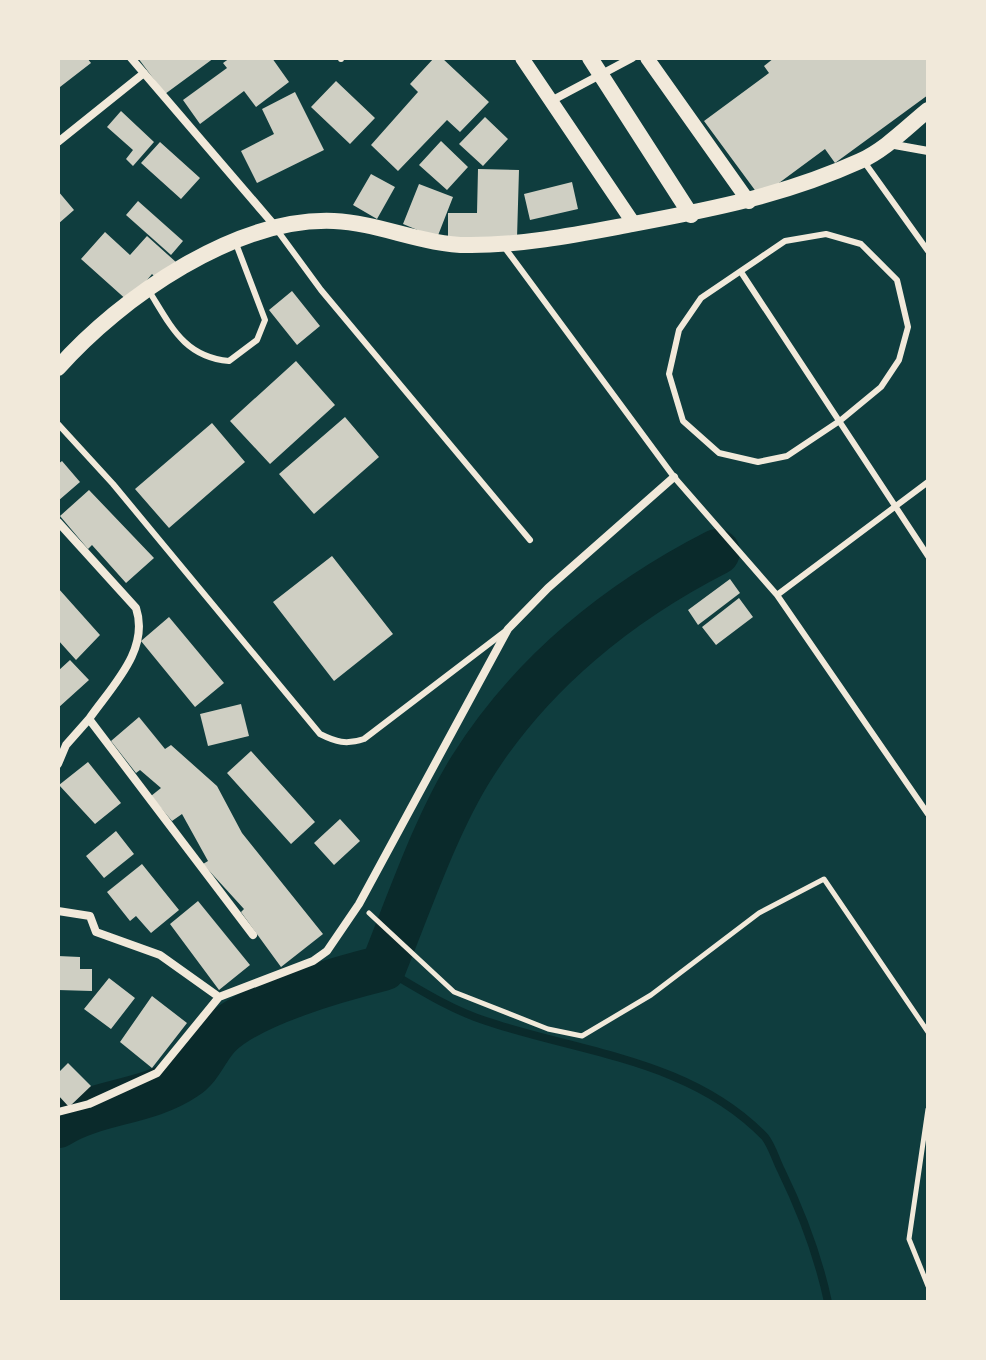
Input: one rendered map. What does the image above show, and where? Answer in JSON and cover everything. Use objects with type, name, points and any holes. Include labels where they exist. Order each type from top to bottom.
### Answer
[{"type":"main road","points":[[590,58],[691,215]]},
{"type":"main road","points":[[58,368],[99,327],[200,257],[275,226],[332,221],[465,245],[503,245],[691,215],[749,202],[863,160],[928,110]]},
{"type":"street","points":[[131,58],[275,226]]},
{"type":"street","points":[[522,58],[634,224]]},
{"type":"street","points":[[551,101],[632,58]]},
{"type":"street","points":[[647,58],[749,202]]},
{"type":"street","points":[[58,142],[144,73]]},
{"type":"street","points":[[886,144],[928,151]]},
{"type":"street","points":[[58,1112],[111,1095],[157,1073],[219,997],[313,961],[339,936],[508,629],[548,588],[674,477]]},
{"type":"street","points":[[58,522],[136,608],[141,623],[139,644],[89,719],[66,745],[58,764]]},
{"type":"street","points":[[89,719],[253,935]]},
{"type":"street","points":[[58,911],[90,916],[96,932],[151,950],[219,997]]},
{"type":"lane","points":[[863,160],[928,251]]},
{"type":"lane","points":[[275,226],[321,290],[530,540]]},
{"type":"lane","points":[[826,234],[861,244],[897,280],[908,327],[899,360],[881,387],[841,420],[787,456],[758,462],[719,453],[683,421],[669,374],[679,330],[701,298],[741,272],[785,241],[826,234]]},
{"type":"lane","points":[[149,291],[182,339],[204,359],[229,361],[257,340],[265,320],[235,241]]},
{"type":"lane","points":[[503,245],[674,477],[777,595],[928,814]]},
{"type":"lane","points":[[741,272],[928,556]]},
{"type":"lane","points":[[58,424],[113,484],[320,734],[342,744],[364,739],[508,629]]},
{"type":"lane","points":[[777,595],[928,482]]},
{"type":"path","points":[[371,914],[454,992],[535,1025],[582,1036],[651,995],[759,913],[824,879],[928,1032]]},
{"type":"path","points":[[928,1109],[909,1239],[928,1286]]},
{"type":"building","points":[[58,58],[87,58],[91,63],[60,87]]},
{"type":"building","points":[[138,58],[214,58],[165,94]]},
{"type":"building","points":[[230,58],[272,58],[289,82],[256,107],[244,91],[200,124],[183,100],[227,68],[223,63]]},
{"type":"building","points":[[434,58],[442,58],[489,102],[460,132],[447,120],[398,171],[371,145],[418,92],[410,84]]},
{"type":"building","points":[[774,58],[928,58],[928,95],[835,163],[825,149],[760,197],[704,121],[769,73],[764,66]]},
{"type":"building","points":[[336,81],[375,118],[350,144],[311,107]]},
{"type":"building","points":[[295,92],[324,150],[257,183],[241,151],[274,134],[262,109]]},
{"type":"building","points":[[121,111],[154,142],[133,166],[126,159],[133,150],[107,127]]},
{"type":"building","points":[[485,117],[508,139],[483,166],[459,144]]},
{"type":"building","points":[[441,141],[468,167],[447,190],[419,165]]},
{"type":"building","points":[[160,142],[200,178],[181,199],[141,163]]},
{"type":"building","points":[[478,169],[519,170],[517,238],[448,237],[448,213],[477,213]]},
{"type":"building","points":[[371,174],[395,187],[377,219],[353,205]]},
{"type":"building","points":[[572,182],[578,209],[530,220],[524,194]]},
{"type":"building","points":[[419,184],[453,197],[437,238],[403,224]]},
{"type":"building","points":[[58,191],[74,210],[58,224]]},
{"type":"building","points":[[138,201],[183,241],[171,255],[126,215]]},
{"type":"building","points":[[105,232],[130,255],[147,236],[177,263],[160,282],[152,274],[129,302],[81,259]]},
{"type":"building","points":[[292,291],[320,326],[297,345],[269,310]]},
{"type":"building","points":[[296,361],[335,405],[270,464],[230,421]]},
{"type":"building","points":[[345,417],[379,457],[314,514],[279,474]]},
{"type":"building","points":[[212,423],[245,462],[169,528],[135,489]]},
{"type":"building","points":[[62,461],[80,482],[58,501],[58,464]]},
{"type":"building","points":[[89,490],[154,558],[126,583],[92,545],[88,549],[60,516]]},
{"type":"building","points":[[332,556],[393,634],[334,681],[273,602]]},
{"type":"building","points":[[730,579],[740,593],[698,625],[688,610]]},
{"type":"building","points":[[58,588],[100,635],[76,660],[58,640]]},
{"type":"building","points":[[739,598],[753,617],[716,645],[702,627]]},
{"type":"building","points":[[169,617],[224,683],[195,707],[141,641]]},
{"type":"building","points":[[70,660],[89,680],[58,708],[58,671]]},
{"type":"building","points":[[241,704],[249,736],[208,746],[200,714]]},
{"type":"building","points":[[139,717],[165,749],[171,745],[217,786],[242,833],[323,934],[281,967],[241,912],[244,909],[203,864],[208,861],[182,814],[172,821],[151,796],[161,788],[140,770],[136,773],[111,741]]},
{"type":"building","points":[[251,751],[315,822],[291,844],[227,773]]},
{"type":"building","points":[[88,762],[121,803],[95,824],[59,785]]},
{"type":"building","points":[[340,819],[360,841],[334,865],[314,843]]},
{"type":"building","points":[[116,831],[134,854],[104,878],[86,856]]},
{"type":"building","points":[[142,864],[179,910],[151,933],[136,916],[130,921],[107,892]]},
{"type":"building","points":[[198,901],[250,965],[219,990],[170,924]]},
{"type":"building","points":[[58,956],[80,957],[80,969],[92,969],[92,991],[58,990]]},
{"type":"building","points":[[109,978],[135,998],[111,1029],[84,1009]]},
{"type":"building","points":[[152,996],[187,1023],[152,1068],[120,1042]]},
{"type":"building","points":[[68,1063],[91,1086],[69,1107],[58,1095],[58,1073]]},
{"type":"waterway","points":[[58,1125],[89,1111],[170,1086],[195,1068],[219,1035],[252,1013],[297,994],[383,968],[447,813],[495,733],[521,701],[580,643],[646,593],[717,552]]},
{"type":"waterway","points":[[383,968],[433,998],[472,1016],[634,1062],[704,1091],[736,1111],[765,1137],[772,1149],[809,1234],[828,1302]]}]
